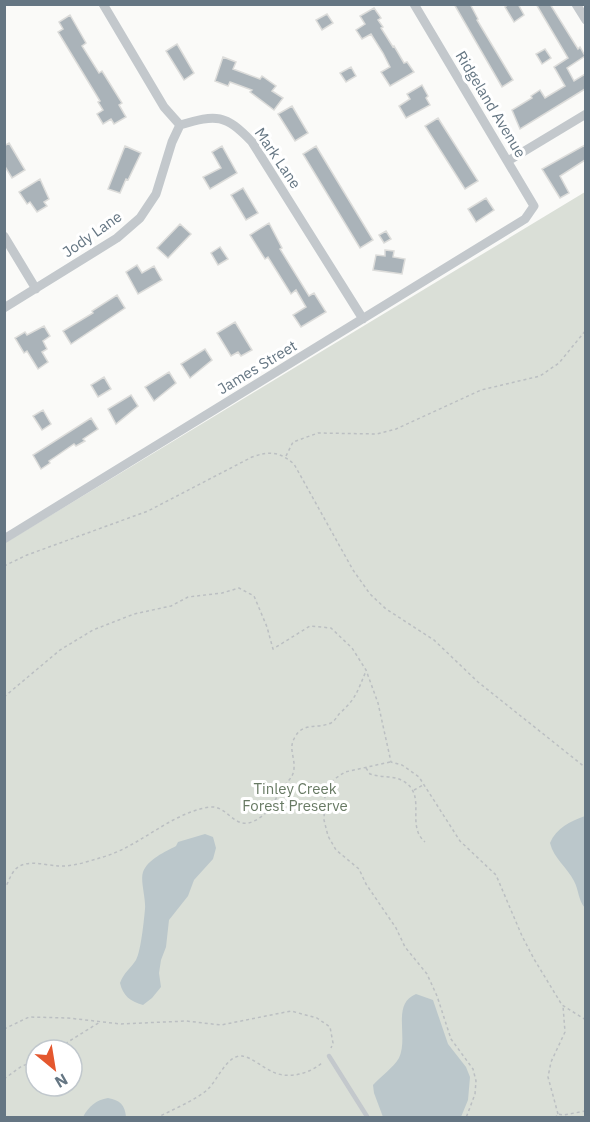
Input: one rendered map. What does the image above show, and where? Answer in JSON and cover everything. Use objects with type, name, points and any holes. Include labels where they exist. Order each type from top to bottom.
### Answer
[{"type":"street","points":[[103,4],[164,107],[180,125]]},
{"type":"street","name":"Ridgeland Avenue","points":[[414,4],[534,206],[525,219]]},
{"type":"street","points":[[576,4],[585,20]]},
{"type":"street","points":[[508,161],[585,114]]},
{"type":"street","name":"Mark Lane","points":[[180,125],[202,118],[219,118],[234,124],[252,142],[363,319]]},
{"type":"street","name":"Jody Lane","points":[[4,308],[117,238],[140,218],[156,194],[172,142],[180,125]]},
{"type":"street","name":"James Street","points":[[4,539],[525,219]]},
{"type":"street","points":[[4,236],[36,289]]},
{"type":"lane","points":[[329,1056],[368,1118]]},
{"type":"path","points":[[286,456],[293,442],[318,433],[377,434],[396,429],[481,390],[540,376],[558,363],[585,330]]},
{"type":"path","points":[[4,566],[27,555],[148,511],[252,457],[268,452],[286,456],[294,464],[353,570],[370,594],[386,609],[434,640],[478,682],[585,768]]},
{"type":"path","points":[[4,697],[60,650],[93,630],[134,614],[171,606],[188,597],[222,593],[239,588],[254,596],[273,649],[310,626],[331,628],[352,648],[366,670],[378,703],[391,762]]},
{"type":"path","points":[[4,890],[19,866],[27,863],[72,866],[112,854],[135,844],[174,820],[210,807],[221,809],[238,823],[245,824],[254,821],[270,809],[281,789],[295,771],[291,746],[294,738],[310,725],[330,723],[349,707],[366,670]]},
{"type":"path","points":[[466,1118],[475,1094],[475,1075],[469,1062],[453,1043],[427,974],[405,946],[359,869],[336,850],[326,828],[323,806],[325,795],[330,783],[345,772],[391,762],[412,771],[423,784],[460,842],[496,875],[522,936],[562,1005],[565,1032],[551,1062],[548,1077],[558,1114]]},
{"type":"path","points":[[367,767],[366,770],[370,774],[399,779],[414,791],[418,833],[425,842]]},
{"type":"path","points":[[414,791],[423,784]]},
{"type":"path","points":[[562,1005],[585,1020]]},
{"type":"path","points":[[4,1029],[29,1017],[121,1023],[186,1021],[221,1024],[291,1011],[317,1018],[330,1027],[333,1043],[329,1056],[316,1069],[298,1075],[274,1073],[243,1056],[235,1057],[216,1076],[209,1088],[156,1118]]},
{"type":"path","points":[[74,1038],[101,1021]]},
{"type":"path","points":[[4,1079],[24,1065]]},
{"type":"path","points":[[558,1114],[585,1112]]},
{"type":"path","points":[[555,1118],[558,1114]]},
{"type":"green space","name":"Tinley Creek Forest Preserve","points":[[585,192],[585,1117],[5,1117],[5,543]]},
{"type":"shaded area","points":[[586,816],[585,908],[574,881],[554,854],[550,843],[560,829]]},
{"type":"shaded area","points":[[205,834],[213,837],[216,848],[213,859],[194,880],[188,896],[169,920],[166,947],[159,973],[161,987],[143,1005],[125,995],[120,983],[136,960],[139,950],[145,909],[143,872],[153,860],[176,846],[178,842]]},
{"type":"shaded area","points":[[416,994],[433,1000],[448,1044],[466,1067],[470,1077],[468,1100],[461,1117],[383,1117],[374,1093],[373,1085],[399,1058],[402,1050],[404,1005]]},
{"type":"shaded area","points":[[108,1098],[121,1104],[126,1117],[83,1117],[93,1104]]},
{"type":"building","points":[[454,4],[470,4],[513,80],[502,87]]},
{"type":"building","points":[[509,4],[518,4],[524,15],[514,22],[505,7]]},
{"type":"building","points":[[536,4],[550,4],[578,49],[580,47],[585,56],[567,68],[574,81],[585,74],[585,89],[520,129],[512,110],[532,98],[531,96],[540,90],[545,98],[565,86],[554,67],[568,58]]},
{"type":"building","points":[[374,8],[381,18],[378,20],[383,27],[381,28],[404,63],[407,62],[414,72],[390,86],[381,72],[390,67],[383,53],[371,34],[362,39],[356,30],[365,24],[360,16]]},
{"type":"building","points":[[327,14],[333,23],[322,30],[316,20]]},
{"type":"building","points":[[70,15],[86,43],[82,46],[99,73],[102,71],[122,103],[119,105],[126,117],[114,124],[111,119],[103,124],[97,114],[103,110],[98,102],[100,101],[58,32],[63,29],[59,22]]},
{"type":"building","points":[[177,44],[194,73],[184,80],[166,51]]},
{"type":"building","points":[[545,49],[551,58],[542,64],[536,54]]},
{"type":"building","points":[[223,57],[236,62],[233,69],[260,79],[262,76],[276,86],[272,91],[283,98],[274,110],[250,92],[252,90],[230,82],[228,86],[215,81]]},
{"type":"building","points":[[351,67],[356,76],[346,82],[340,73]]},
{"type":"building","points":[[422,85],[430,105],[406,118],[399,106],[410,99],[407,94]]},
{"type":"building","points":[[292,106],[308,133],[295,141],[278,114]]},
{"type":"building","points":[[438,118],[478,181],[465,189],[425,126]]},
{"type":"building","points":[[9,143],[25,170],[12,178],[4,165],[4,146]]},
{"type":"building","points":[[585,145],[585,160],[560,176],[569,193],[560,198],[542,169]]},
{"type":"building","points":[[125,146],[141,153],[120,193],[108,189]]},
{"type":"building","points":[[222,146],[237,173],[210,189],[203,177],[221,168],[212,152]]},
{"type":"building","points":[[316,146],[373,240],[360,248],[303,154]]},
{"type":"building","points":[[40,179],[49,199],[44,202],[47,206],[37,212],[30,202],[27,204],[19,192]]},
{"type":"building","points":[[243,188],[258,213],[246,220],[231,195]]},
{"type":"building","points":[[486,198],[494,210],[476,222],[468,209]]},
{"type":"building","points":[[269,223],[282,248],[280,249],[309,296],[314,293],[326,312],[301,327],[293,315],[306,307],[296,290],[291,294],[268,257],[265,259],[250,235]]},
{"type":"building","points":[[180,224],[191,234],[168,258],[157,248]]},
{"type":"building","points":[[386,231],[391,239],[384,243],[379,235]]},
{"type":"building","points":[[220,247],[228,259],[218,265],[211,253]]},
{"type":"building","points":[[385,250],[394,251],[393,257],[405,259],[402,274],[373,270],[376,255],[385,256]]},
{"type":"building","points":[[137,265],[142,273],[154,266],[162,280],[138,294],[126,272]]},
{"type":"building","points":[[117,295],[125,308],[71,344],[63,331]]},
{"type":"building","points":[[235,322],[252,350],[241,356],[238,352],[231,356],[217,333]]},
{"type":"building","points":[[44,326],[50,336],[43,341],[47,349],[42,352],[48,362],[38,369],[27,351],[24,353],[15,338],[25,332],[27,335]]},
{"type":"building","points":[[205,349],[212,360],[190,378],[181,364]]},
{"type":"building","points":[[169,372],[176,383],[154,401],[145,387]]},
{"type":"building","points":[[104,377],[111,389],[98,397],[91,385]]},
{"type":"building","points":[[131,395],[138,406],[116,424],[108,409]]},
{"type":"building","points":[[43,410],[51,424],[42,430],[33,416]]},
{"type":"building","points":[[91,418],[98,429],[83,439],[85,441],[76,446],[74,444],[41,469],[33,455]]}]
